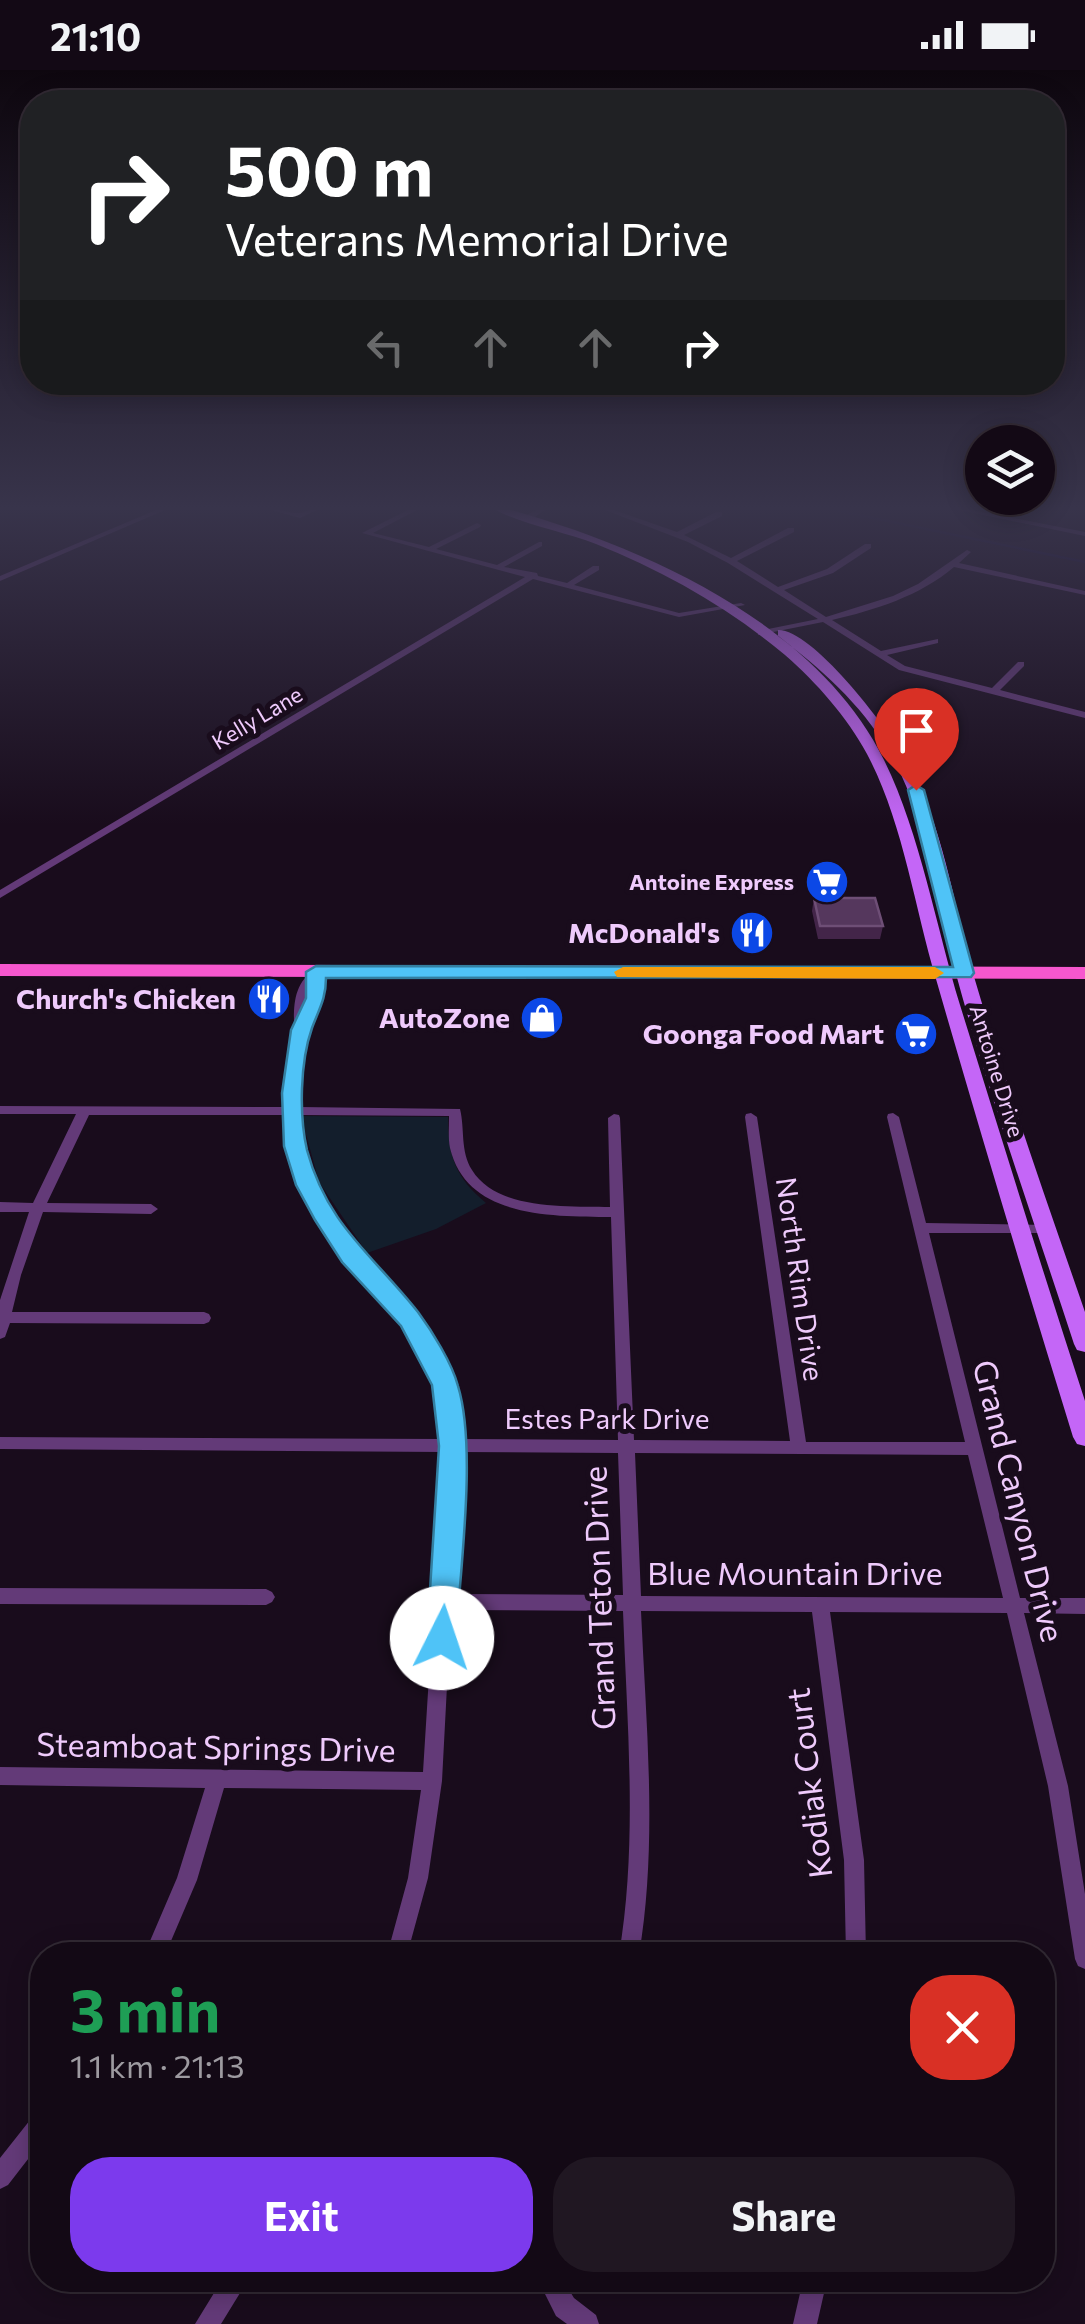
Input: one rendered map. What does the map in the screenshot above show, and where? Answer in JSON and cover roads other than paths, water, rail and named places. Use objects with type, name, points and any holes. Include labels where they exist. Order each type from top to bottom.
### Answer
[{"type":"main road","name":"Antoine Drive","points":[[739,615],[830,672],[896,752],[923,811],[964,973],[1018,1228],[1085,1438]]},
{"type":"main road","name":"Antoine Drive","points":[[752,615],[827,690],[860,730],[884,769],[942,973],[995,1115],[1048,1228],[1085,1344]]},
{"type":"main road","points":[[0,970],[1085,973]]},
{"type":"street","name":"Kelly Lane","points":[[0,895],[467,615]]},
{"type":"street","points":[[819,615],[902,668],[1085,715]]},
{"type":"street","points":[[769,631],[843,615]]},
{"type":"street","points":[[878,654],[935,641]]},
{"type":"street","points":[[993,692],[1021,664]]},
{"type":"street","points":[[316,972],[316,998],[301,1030],[291,1112],[300,1166],[323,1214],[351,1256],[410,1320],[440,1369],[449,1400],[452,1446],[432,1781],[418,1878],[401,1942]]},
{"type":"street","points":[[0,1110],[455,1112],[454,1149],[460,1165],[471,1180],[494,1196],[536,1209],[618,1212]]},
{"type":"street","points":[[84,1111],[36,1208],[1,1322],[204,1318]]},
{"type":"street","name":"North Rim Drive","points":[[751,1117],[798,1448]]},
{"type":"street","name":"Grand Canyon Drive","points":[[893,1117],[1058,1786],[1085,1960]]},
{"type":"street","name":"Grand Teton Drive","points":[[614,1118],[640,1816],[632,1942]]},
{"type":"street","points":[[0,1208],[151,1209]]},
{"type":"street","points":[[920,1228],[1048,1228]]},
{"type":"street","name":"Estes Park Drive","points":[[0,1443],[974,1449]]},
{"type":"street","points":[[0,1596],[266,1596]]},
{"type":"street","name":"Blue Mountain Drive","points":[[444,1602],[1085,1606]]},
{"type":"street","name":"Kodiak Court","points":[[820,1604],[854,1860],[856,1942]]},
{"type":"street","name":"Steamboat Springs Drive","points":[[0,1776],[432,1781]]},
{"type":"street","points":[[160,1942],[187,1880],[218,1778]]},
{"type":"street","points":[[0,2177],[30,2138]]},
{"type":"street","points":[[207,2324],[228,2292]]},
{"type":"street","points":[[557,2292],[565,2307],[587,2324]]},
{"type":"street","points":[[805,2324],[812,2292]]},
{"type":"place","name":"Antoine Express","points":[[827,882]]},
{"type":"place","name":"McDonald's","points":[[752,933]]},
{"type":"place","name":"Church's Chicken","points":[[269,999]]},
{"type":"place","name":"AutoZone","points":[[542,1018]]},
{"type":"place","name":"Goonga Food Mart","points":[[916,1034]]}]
